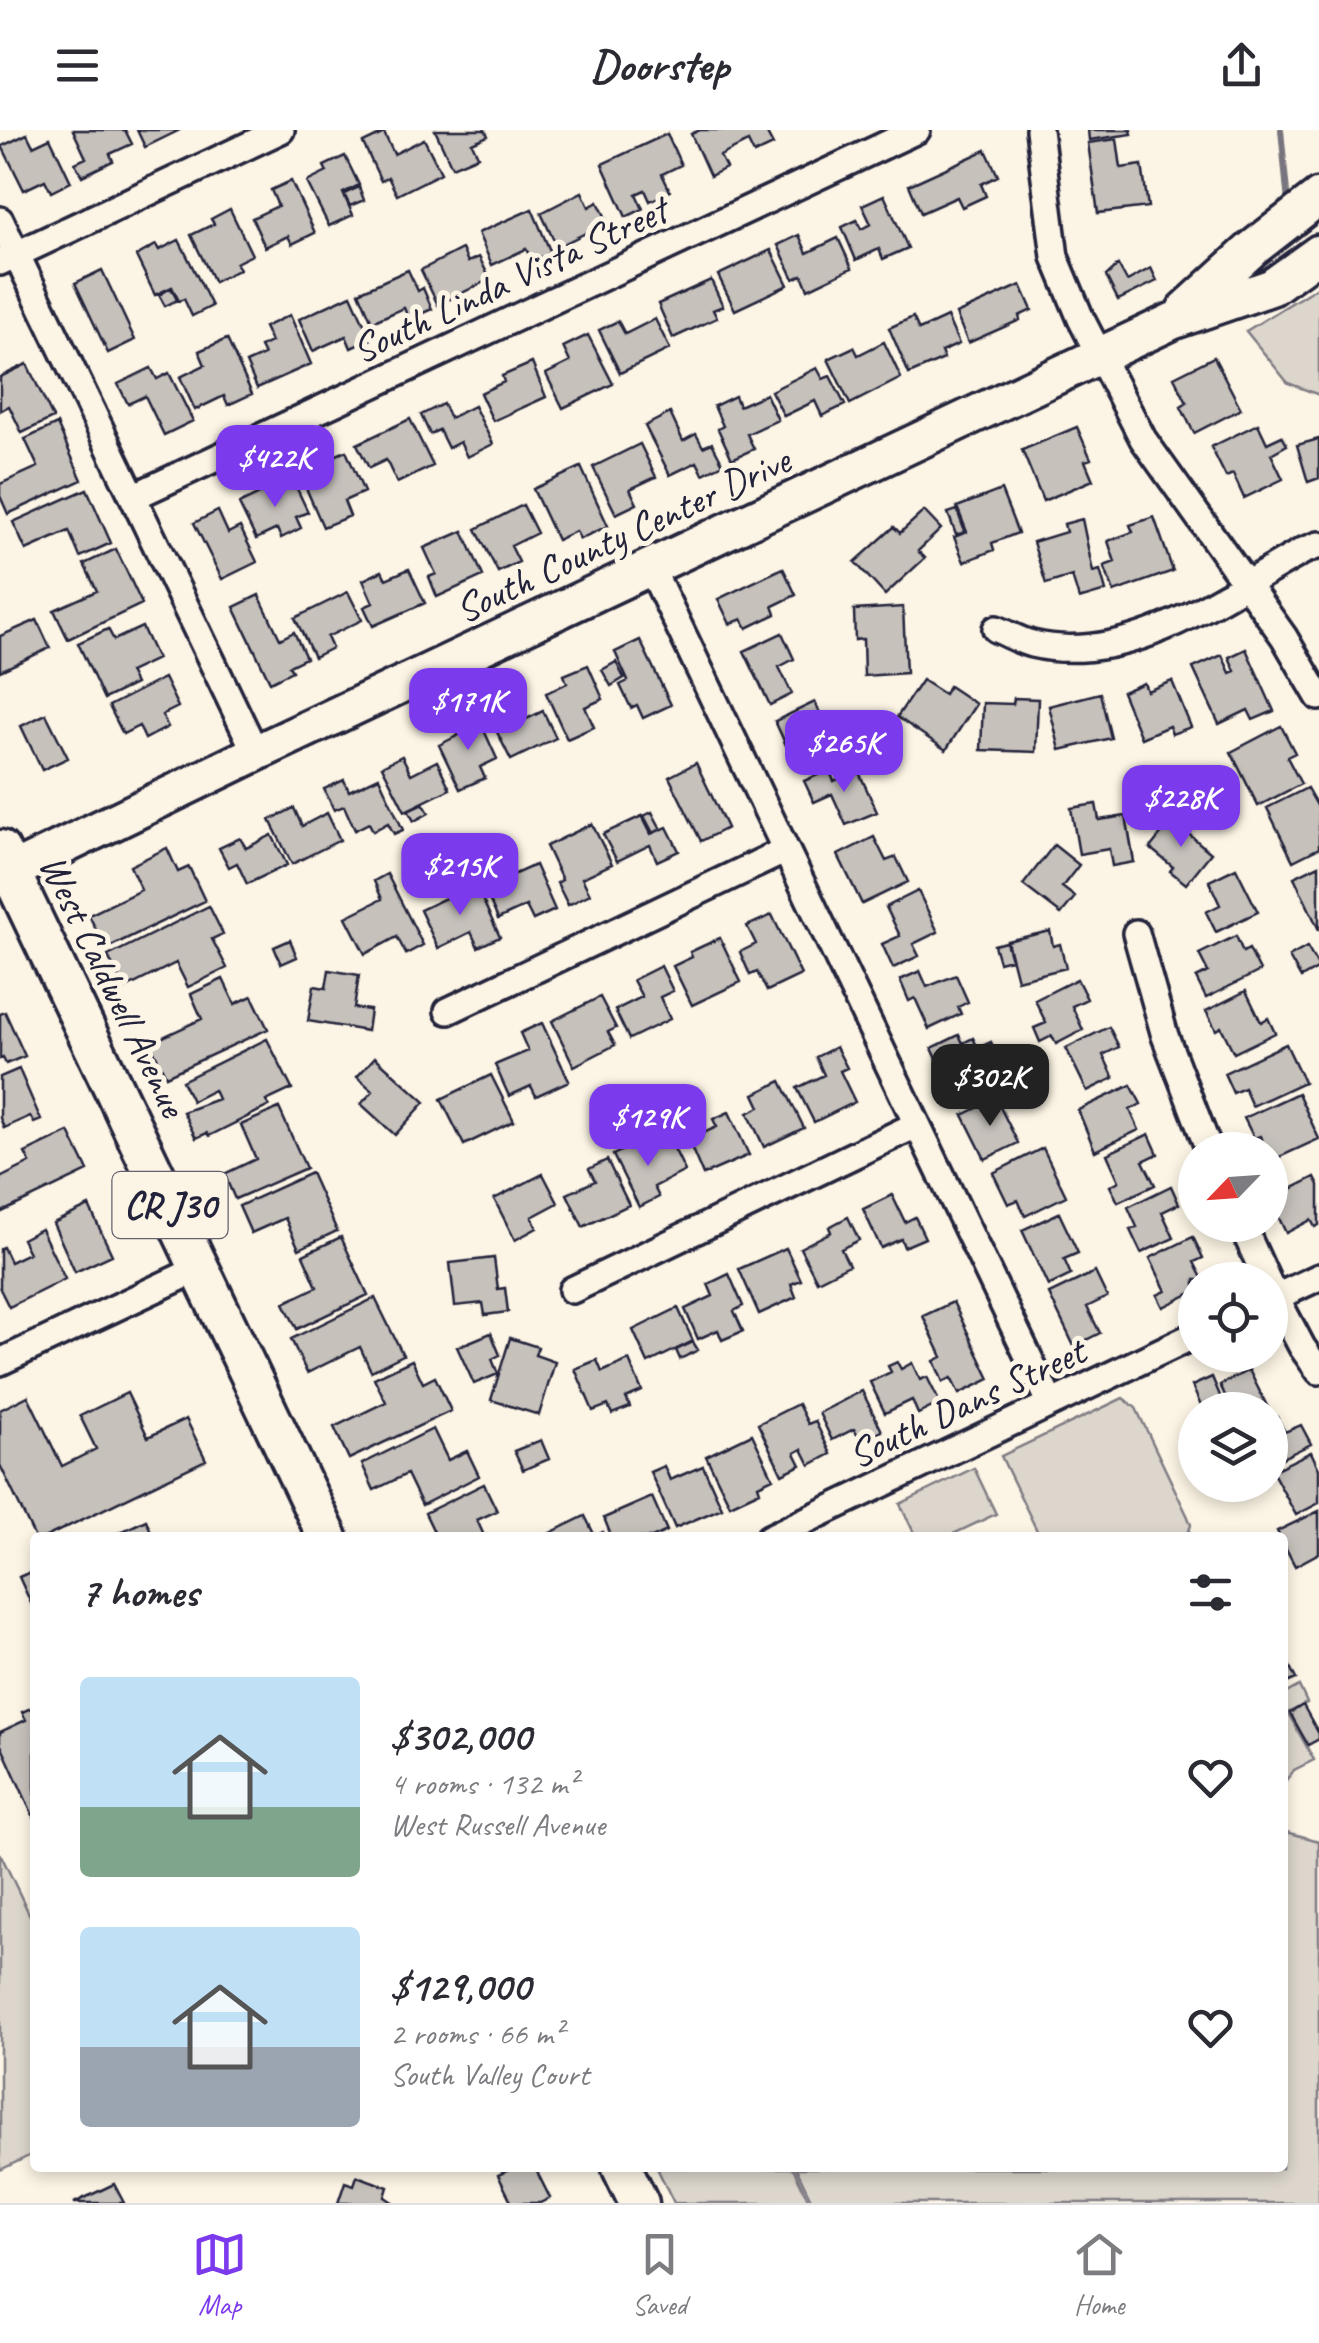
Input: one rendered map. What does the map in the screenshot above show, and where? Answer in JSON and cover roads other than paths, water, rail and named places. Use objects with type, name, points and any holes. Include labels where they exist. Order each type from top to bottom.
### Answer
[{"type":"main road","name":"West Caldwell Avenue","points":[[3,867],[325,1532]]},
{"type":"main road","points":[[624,2172],[639,2203]]},
{"type":"street","points":[[8,258],[281,130]]},
{"type":"street","name":"South Linda Vista Street","points":[[133,497],[917,130]]},
{"type":"street","points":[[1039,130],[1054,257],[1100,356],[1142,439],[1284,637],[1319,697]]},
{"type":"street","name":"South County Center Drive","points":[[1173,321],[1252,249],[1318,198]]},
{"type":"street","points":[[0,220],[8,258],[133,497],[256,753]]},
{"type":"street","name":"South County Center Drive","points":[[3,867],[256,753],[1173,321],[1272,288],[1319,253]]},
{"type":"street","points":[[996,629],[1031,644],[1081,649],[1147,634],[1201,611],[1303,551],[1319,546]]},
{"type":"street","points":[[651,568],[1050,1402]]},
{"type":"street","points":[[448,1011],[784,851]]},
{"type":"street","points":[[1136,933],[1166,1036],[1202,1132]]},
{"type":"street","points":[[572,1290],[916,1126]]},
{"type":"street","points":[[0,1362],[200,1268]]},
{"type":"street","points":[[1288,1286],[1319,1277]]},
{"type":"street","points":[[1288,1319],[1319,1371]]},
{"type":"street","name":"South Dans Street","points":[[781,1532],[1178,1343]]},
{"type":"waterway","points":[[1281,130],[1288,203]]}]
